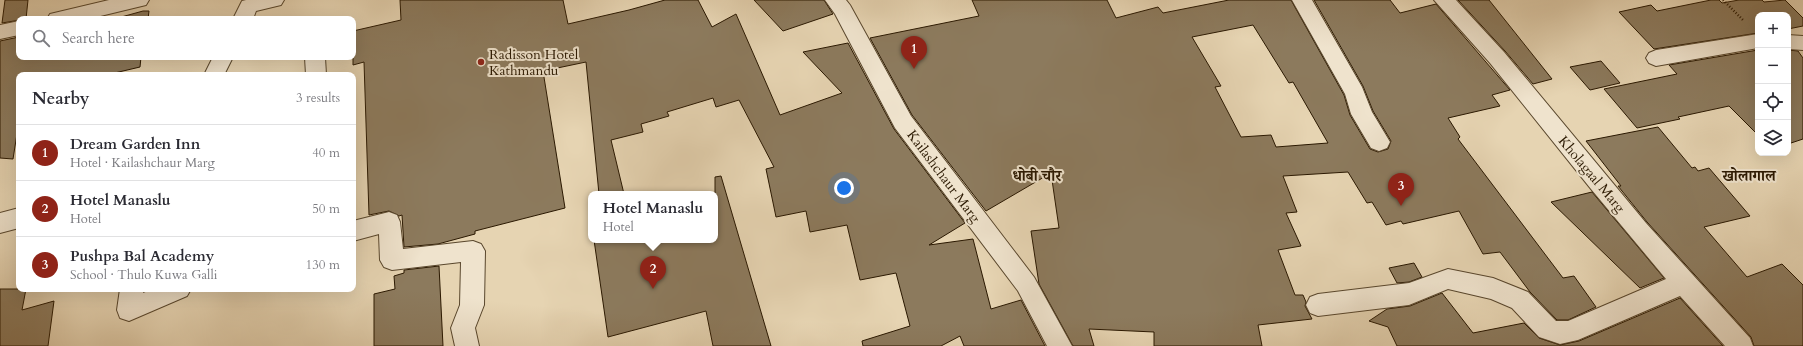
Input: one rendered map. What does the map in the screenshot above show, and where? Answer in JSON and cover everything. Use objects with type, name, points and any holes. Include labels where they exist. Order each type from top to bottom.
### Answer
[{"type":"street","points":[[70,16],[139,0]]},
{"type":"street","points":[[242,8],[274,0]]},
{"type":"street","name":"Kailashchaur Marg","points":[[835,0],[843,10],[903,122],[1026,284],[1060,346]]},
{"type":"street","points":[[1302,0],[1354,93],[1362,114],[1379,142]]},
{"type":"street","name":"Kholagaal Marg","points":[[1444,0],[1492,50],[1578,159],[1684,283],[1741,346]]},
{"type":"street","points":[[0,32],[16,29]]},
{"type":"street","points":[[1656,58],[1755,42]]},
{"type":"street","points":[[1791,42],[1803,43]]},
{"type":"street","points":[[216,72],[222,60]]},
{"type":"street","points":[[315,60],[316,72]]},
{"type":"street","points":[[0,223],[16,219]]},
{"type":"street","points":[[356,230],[389,222],[392,260],[473,251],[472,305],[463,328],[466,346]]},
{"type":"street","points":[[1318,305],[1409,294],[1448,279],[1493,289],[1520,300],[1548,329],[1560,333],[1569,332],[1684,283]]},
{"type":"street","points":[[132,292],[129,310],[172,292]]},
{"type":"path","points":[[1723,0],[1745,23]]},
{"type":"building","points":[[5,0],[28,0],[26,16],[16,16],[16,21],[2,23]]},
{"type":"building","points":[[400,0],[563,0],[568,24],[665,0],[698,0],[712,27],[736,14],[780,115],[842,93],[803,52],[848,43],[894,129],[965,223],[929,245],[973,239],[991,309],[1021,300],[1045,346],[964,346],[960,336],[941,346],[863,346],[862,341],[910,326],[896,273],[860,280],[847,225],[810,232],[806,211],[776,217],[766,169],[774,167],[739,100],[716,107],[713,98],[667,112],[669,116],[641,124],[643,132],[611,140],[623,191],[599,191],[586,62],[543,71],[565,208],[475,231],[475,234],[438,244],[404,247],[402,215],[399,216],[389,211],[369,215],[364,62],[353,65],[353,60],[356,60],[356,30],[401,20]]},
{"type":"building","points":[[754,0],[824,0],[833,14],[783,31]]},
{"type":"building","points":[[972,0],[1107,0],[1116,18],[1158,7],[1163,13],[1229,0],[1291,0],[1344,95],[1350,115],[1370,149],[1378,152],[1388,149],[1391,141],[1373,111],[1363,86],[1314,0],[1390,0],[1400,13],[1436,4],[1510,90],[1492,95],[1500,106],[1448,118],[1460,137],[1458,139],[1563,278],[1574,276],[1596,307],[1568,320],[1557,320],[1530,292],[1500,252],[1483,254],[1459,211],[1403,224],[1401,221],[1386,225],[1372,202],[1367,203],[1348,172],[1283,176],[1297,212],[1286,213],[1301,246],[1278,250],[1295,295],[1303,295],[1306,302],[1305,306],[1312,319],[1258,325],[1262,346],[1154,346],[1154,332],[1089,329],[1094,346],[1073,346],[1039,284],[1031,231],[1059,228],[1051,173],[986,211],[912,115],[870,38],[979,16]],"holes":[[[1253,25],[1289,83],[1293,82],[1328,143],[1276,147],[1271,135],[1241,137],[1215,87],[1221,86],[1192,37]]]},
{"type":"building","points":[[1458,0],[1489,0],[1552,79],[1533,84]]},
{"type":"building","points":[[1711,0],[1719,0],[1722,3],[1739,0],[1762,0],[1764,2],[1785,0],[1803,18],[1803,26],[1791,28],[1791,12],[1755,12],[1755,33],[1654,49],[1619,12],[1651,5],[1657,11]]},
{"type":"building","points":[[143,11],[149,11],[148,16],[125,16]]},
{"type":"building","points":[[16,38],[16,60],[141,60],[140,67],[119,72],[16,72],[16,140],[13,159],[0,158],[0,41]]},
{"type":"building","points":[[1791,50],[1798,51],[1803,58],[1803,139],[1791,143]]},
{"type":"building","points":[[1755,51],[1755,132],[1729,106],[1678,117],[1680,119],[1637,128],[1604,89],[1677,74],[1669,65]]},
{"type":"building","points":[[1601,61],[1620,83],[1590,90],[1570,67]]},
{"type":"building","points":[[1658,127],[1692,168],[1695,167],[1698,171],[1709,168],[1750,216],[1704,227],[1747,277],[1782,264],[1803,285],[1803,346],[1754,346],[1751,337],[1647,222],[1618,186],[1621,186],[1586,141]]},
{"type":"building","points":[[721,176],[771,346],[713,346],[706,311],[608,337],[594,243],[718,243],[718,191],[715,191],[715,177]]},
{"type":"building","points":[[1592,192],[1664,278],[1640,288],[1551,202]]},
{"type":"building","points":[[1414,263],[1422,277],[1409,282],[1397,283],[1389,268]]},
{"type":"building","points":[[439,266],[443,346],[374,346],[374,294],[395,289],[394,276],[404,273],[404,270]]},
{"type":"building","points":[[0,289],[16,289],[16,292],[25,292],[22,310],[54,301],[48,346],[0,346]]},
{"type":"building","points":[[1442,293],[1473,333],[1524,323],[1539,338],[1560,345],[1579,341],[1680,298],[1723,346],[1397,346],[1388,327],[1369,321],[1387,309],[1410,306]]},
{"type":"place","name":"Radisson Hotel Kathmandu","points":[[481,62]]},
{"type":"place","name":"Dream Garden Inn","points":[[914,69]]},
{"type":"place","name":"Pushpa Bal Academy","points":[[1401,206]]},
{"type":"place","name":"Hotel Manaslu","points":[[653,289]]},
{"type":"district","name":"धोबी चौर","points":[[1037,176]]},
{"type":"district","name":"खोलागाल","points":[[1749,176]]}]
